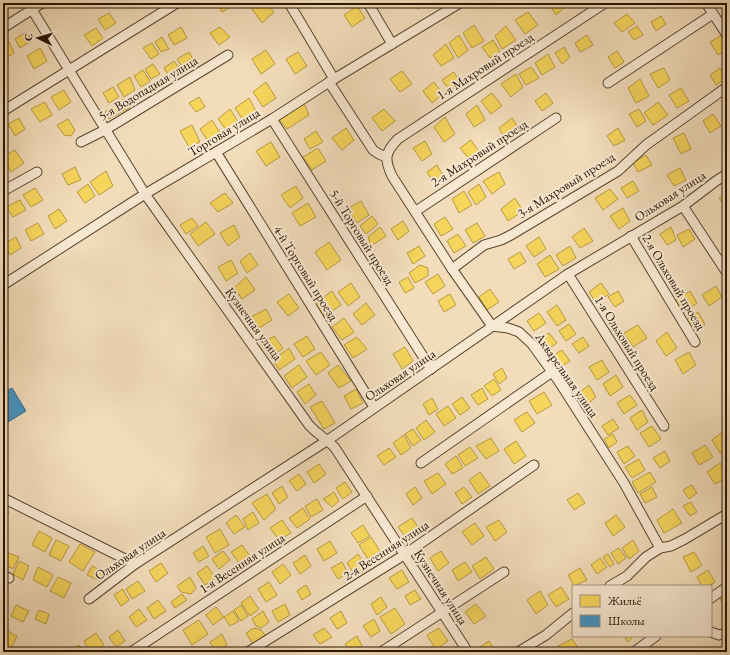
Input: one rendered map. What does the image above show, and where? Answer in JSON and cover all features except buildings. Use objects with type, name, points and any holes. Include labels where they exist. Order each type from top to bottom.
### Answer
[{"type":"street","points":[[3,28],[30,6],[42,3]]},
{"type":"street","points":[[3,111],[177,3]]},
{"type":"street","points":[[289,3],[373,150],[386,156],[388,167],[392,176],[452,269],[492,326]]},
{"type":"street","points":[[368,3],[392,44]]},
{"type":"street","name":"1-я Махровый проезд","points":[[386,156],[390,147],[398,139],[605,3]]},
{"type":"street","points":[[706,3],[727,35]]},
{"type":"street","name":"Торговая улица","points":[[3,285],[145,194],[272,119],[454,4]]},
{"type":"street","name":"Кузнечная улица","points":[[30,6],[145,194],[310,425],[318,434],[328,440],[335,448],[468,652]]},
{"type":"street","points":[[608,83],[713,14]]},
{"type":"street","name":"5-я Водопадная улица","points":[[82,142],[105,130],[228,55]]},
{"type":"street","name":"3-я Махровый проезд","points":[[452,269],[484,245],[501,240],[511,235],[618,170],[646,145],[727,87]]},
{"type":"street","name":"2-я Махровый проезд","points":[[416,211],[556,118]]},
{"type":"street","name":"5-й Торговый проезд","points":[[272,119],[430,369]]},
{"type":"street","name":"4-й Торговый проезд","points":[[216,152],[374,407]]},
{"type":"street","points":[[3,191],[37,172]]},
{"type":"street","name":"Ольховая улица","points":[[89,599],[135,564],[328,440],[568,274],[683,206],[727,174]]},
{"type":"street","points":[[683,206],[727,273]]},
{"type":"street","name":"2-я Ольховый проезд","points":[[631,236],[695,342]]},
{"type":"street","name":"1-я Ольховый проезд","points":[[568,274],[664,426]]},
{"type":"street","name":"Акварельная улица","points":[[492,326],[508,328],[520,332],[532,344],[552,372],[624,483],[660,548]]},
{"type":"street","points":[[421,463],[552,372]]},
{"type":"street","name":"2-я Весенняя улица","points":[[248,652],[404,555],[534,465]]},
{"type":"street","name":"1-я Весенняя улица","points":[[131,652],[367,496]]},
{"type":"street","points":[[3,498],[135,564]]},
{"type":"street","points":[[612,585],[627,576],[646,557],[660,548],[671,546],[685,539],[727,514]]},
{"type":"street","points":[[381,652],[504,572]]},
{"type":"street","points":[[712,597],[727,587]]},
{"type":"street","points":[[518,652],[546,635],[572,614]]},
{"type":"street","points":[[712,632],[719,635],[727,633]]},
{"type":"street","points":[[634,652],[655,637]]}]
